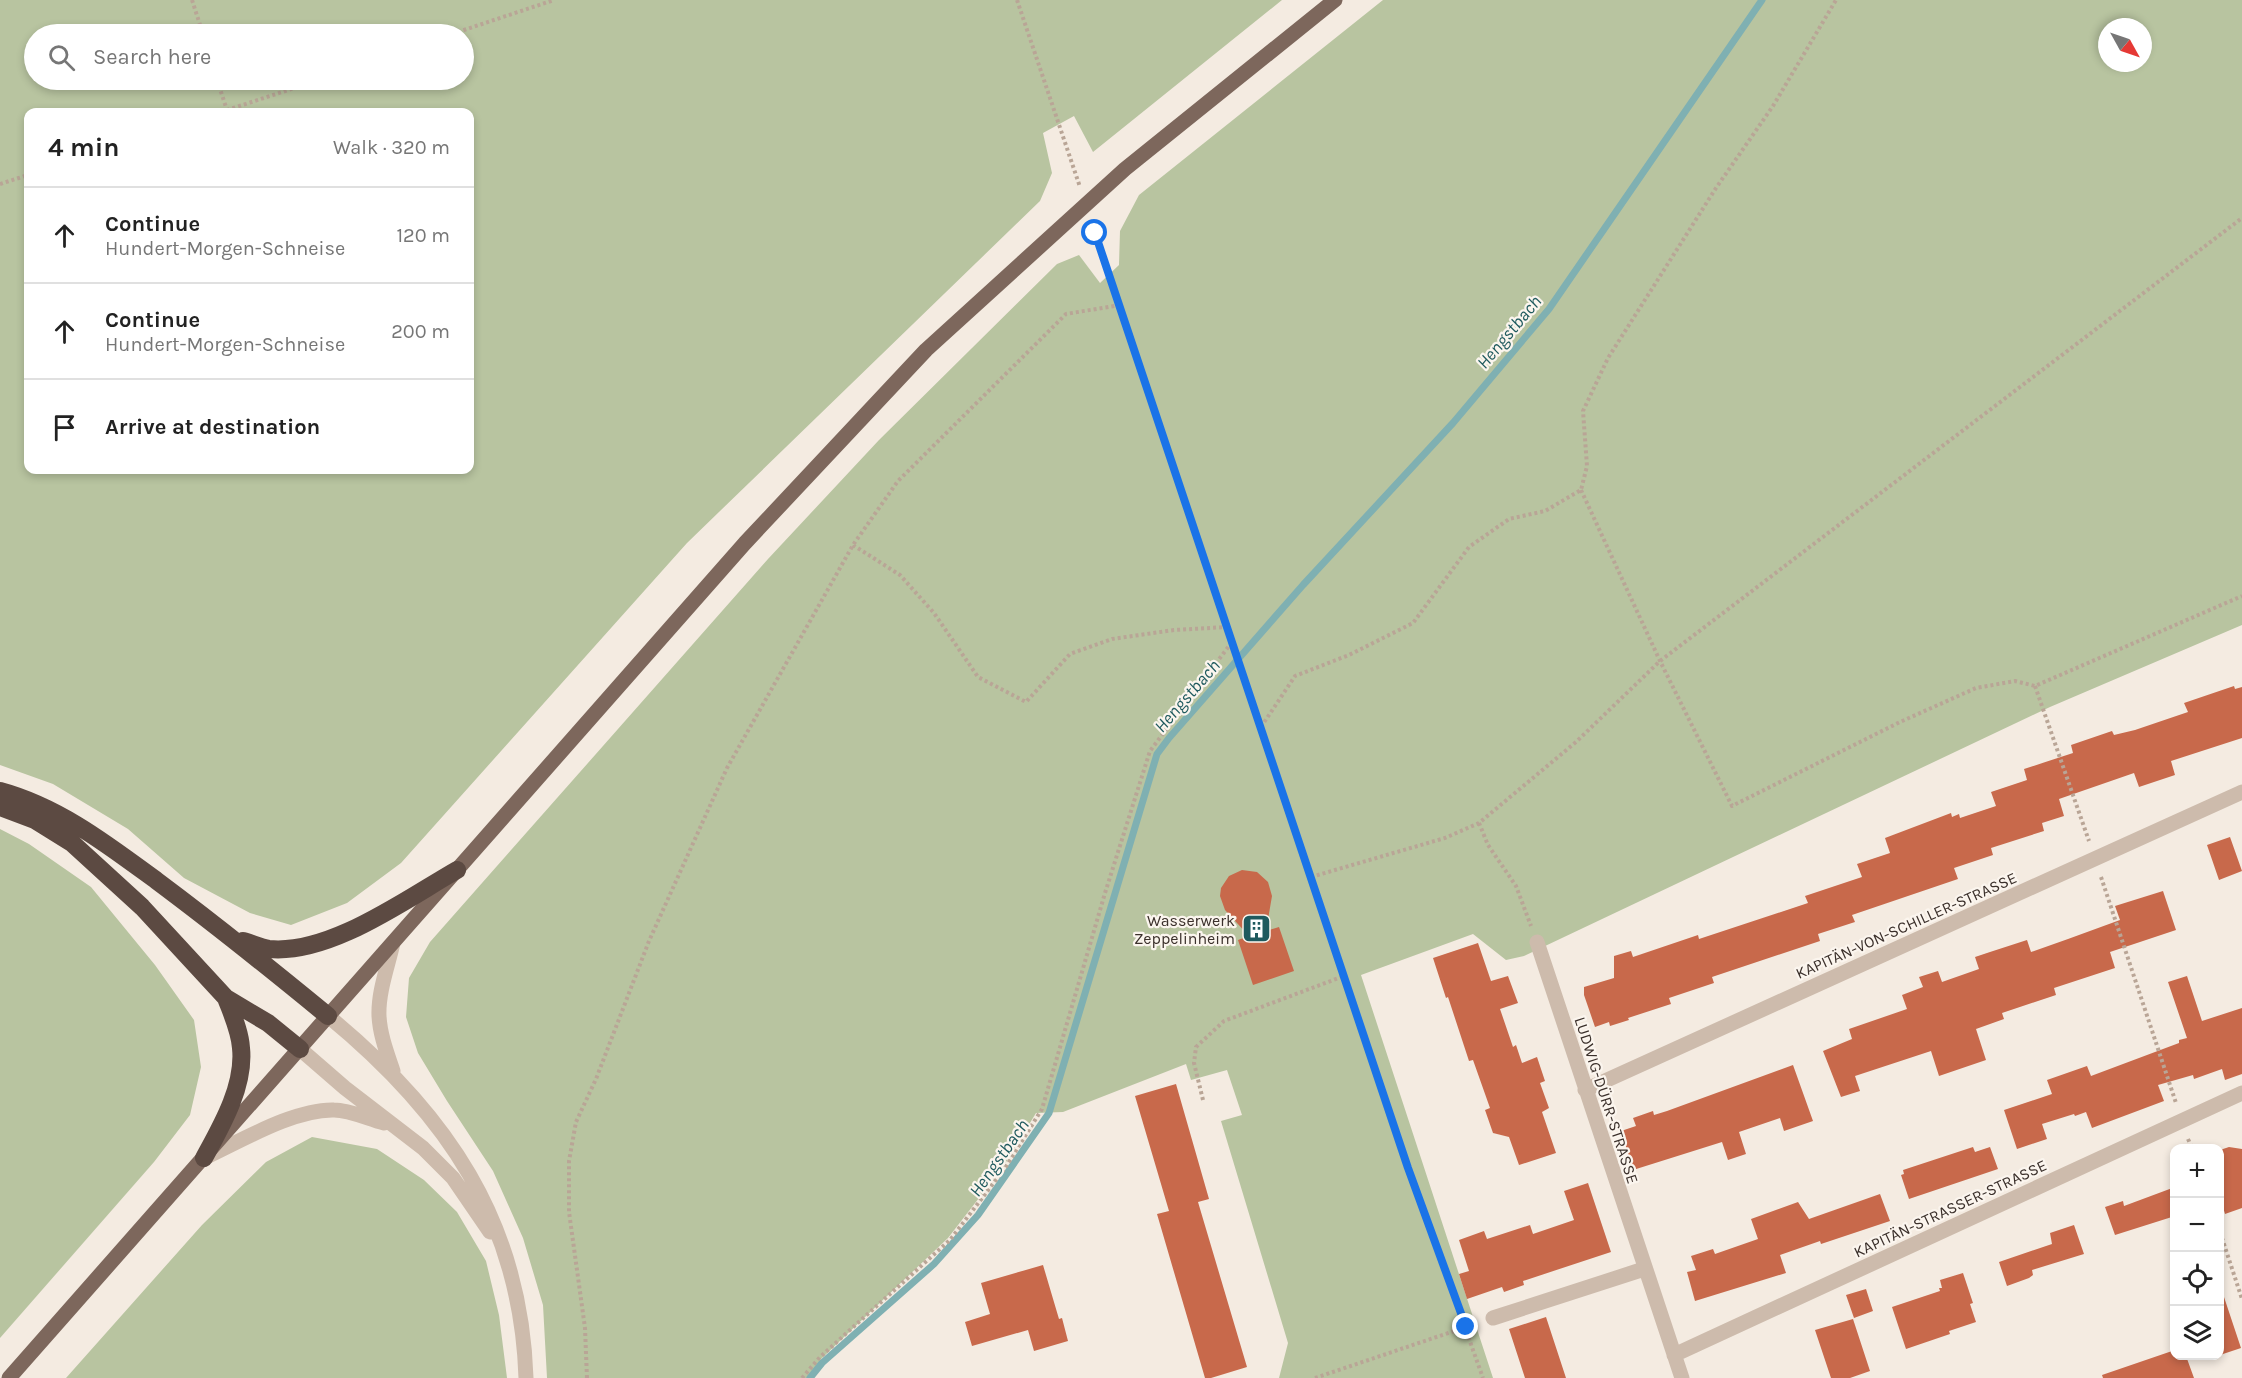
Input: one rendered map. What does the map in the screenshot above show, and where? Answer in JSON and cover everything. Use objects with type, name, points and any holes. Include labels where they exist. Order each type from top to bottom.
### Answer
[{"type":"highway","points":[[0,791],[23,797],[93,835],[233,938],[328,1016]]},
{"type":"highway","points":[[0,807],[35,820],[57,832],[100,867],[142,906],[226,998],[268,1023],[300,1049]]},
{"type":"highway","points":[[233,938],[269,949],[301,947],[332,938],[361,925],[457,870]]},
{"type":"highway","points":[[204,1158],[227,1117],[240,1068],[241,1048],[226,998]]},
{"type":"main road","points":[[9,1378],[793,491],[926,350],[1125,169],[1335,0]]},
{"type":"street","name":"KAPITÄN-VON-SCHILLER-STRASSE","points":[[1585,1090],[2242,792]]},
{"type":"street","name":"LUDWIG-DÜRR-STRASSE","points":[[1537,942],[1682,1378]]},
{"type":"street","points":[[393,943],[379,1015],[383,1044],[396,1079]]},
{"type":"street","points":[[328,1016],[369,1049],[450,1141],[461,1159],[492,1217],[515,1290],[526,1378]]},
{"type":"street","points":[[300,1049],[345,1088],[423,1148],[453,1178],[503,1252]]},
{"type":"street","name":"KAPITÄN-STRASSER-STRASSE","points":[[1674,1355],[2242,1093]]},
{"type":"street","points":[[204,1158],[312,1111],[336,1109],[392,1125]]},
{"type":"street","points":[[1493,1318],[1644,1269]]},
{"type":"path","points":[[192,0],[200,24]]},
{"type":"path","points":[[474,27],[554,0]]},
{"type":"path","points":[[1017,0],[1078,183]]},
{"type":"path","points":[[1836,0],[1773,106],[1716,188],[1608,358],[1582,411],[1587,466],[1581,490],[1660,661],[1732,806],[1900,722],[1976,688],[2015,681],[2035,686],[2242,596]]},
{"type":"path","points":[[220,90],[226,108]]},
{"type":"path","points":[[233,108],[288,90]]},
{"type":"path","points":[[0,184],[24,176]]},
{"type":"path","points":[[1311,877],[1445,838],[1479,823],[1576,742],[1660,661],[2242,218]]},
{"type":"path","points":[[1095,233],[1408,1168],[1483,1378]]},
{"type":"path","points":[[586,1378],[585,1328],[569,1212],[568,1161],[576,1122],[596,1079],[649,941],[727,768],[853,545],[898,481],[1066,314],[1120,305]]},
{"type":"path","points":[[1261,727],[1295,676],[1349,656],[1413,623],[1470,547],[1509,519],[1545,511],[1581,490]]},
{"type":"path","points":[[853,545],[900,575],[934,613],[978,677],[1026,702],[1070,654],[1112,639],[1174,630],[1227,627]]},
{"type":"path","points":[[802,1378],[819,1357],[950,1240],[1005,1168],[1042,1109],[1105,892],[1150,751],[1233,644]]},
{"type":"path","points":[[2035,686],[2096,860],[2190,1144]]},
{"type":"path","points":[[1479,823],[1488,845],[1516,886],[1537,942]]},
{"type":"path","points":[[1203,1100],[1194,1063],[1196,1047],[1224,1021],[1344,976]]},
{"type":"path","points":[[2224,1244],[2242,1299]]},
{"type":"path","points":[[1315,1378],[1493,1318]]},
{"type":"green space","points":[[0,0],[1282,0],[1093,152],[1074,116],[1043,133],[1052,173],[1040,201],[687,543],[401,863],[347,903],[291,925],[250,913],[184,878],[128,829],[53,784],[0,765]]},
{"type":"green space","points":[[1383,0],[2242,0],[2242,625],[2050,707],[1524,956],[1506,960],[1473,934],[1361,975],[1493,1378],[1279,1378],[1288,1343],[1221,1121],[1242,1115],[1227,1070],[1191,1080],[1186,1064],[1063,1112],[1036,1113],[1003,1167],[948,1238],[821,1359],[809,1378],[547,1378],[543,1305],[523,1238],[493,1171],[418,1053],[406,1017],[409,978],[430,942],[768,559],[879,440],[1057,264],[1079,255],[1100,283],[1119,265],[1120,231],[1139,195]]},
{"type":"green space","points":[[0,829],[29,844],[91,887],[155,965],[194,1020],[201,1067],[190,1115],[154,1162],[0,1338]]},
{"type":"green space","points":[[312,1137],[377,1149],[424,1180],[457,1212],[486,1261],[499,1315],[507,1378],[66,1378],[202,1225],[266,1162]]},
{"type":"building","points":[[2234,686],[2235,689],[2242,687],[2242,738],[2171,761],[2175,775],[2139,787],[2134,773],[2059,799],[2064,816],[2042,823],[2044,831],[1991,848],[1993,855],[1954,868],[1958,879],[1852,915],[1855,922],[1818,934],[1820,941],[1712,977],[1714,983],[1669,998],[1671,1004],[1610,1026],[1609,1022],[1595,1027],[1584,995],[1584,987],[1614,978],[1614,956],[1631,951],[1633,957],[1698,935],[1699,939],[1808,903],[1805,896],[1862,877],[1857,864],[1890,853],[1885,838],[1951,813],[1952,817],[1959,814],[1960,818],[1996,806],[1991,792],[2027,780],[2024,769],[2073,753],[2071,745],[2112,731],[2114,735],[2135,730],[2188,712],[2184,703]]},
{"type":"building","points":[[2230,837],[2242,871],[2219,880],[2207,845]]},
{"type":"building","name":"Wasserwerk Zeppelinheim","points":[[1242,870],[1257,872],[1268,882],[1272,896],[1266,931],[1279,927],[1294,971],[1253,985],[1238,940],[1249,936],[1225,910],[1220,896],[1221,888],[1229,876]]},
{"type":"building","points":[[2163,891],[2176,930],[2110,952],[2115,968],[2054,988],[2056,995],[2002,1013],[2004,1019],[1976,1029],[1986,1060],[1939,1076],[1931,1051],[1855,1076],[1860,1091],[1841,1097],[1823,1051],[1852,1039],[1849,1029],[1907,1009],[1902,995],[1923,987],[1919,977],[1938,971],[1942,982],[1979,969],[1975,957],[2027,940],[2031,952],[2068,939],[2120,920],[2115,906]]},
{"type":"building","points":[[1478,943],[1491,981],[1508,976],[1518,1003],[1500,1009],[1513,1047],[1516,1045],[1522,1063],[1537,1057],[1545,1081],[1540,1083],[1549,1108],[1542,1112],[1556,1153],[1519,1165],[1509,1137],[1493,1133],[1485,1110],[1490,1108],[1473,1060],[1469,1061],[1433,958]]},
{"type":"building","points":[[2187,976],[2202,1021],[2242,1008],[2242,1074],[2225,1080],[2222,1069],[2194,1079],[2193,1075],[2158,1085],[2164,1101],[2092,1128],[2086,1112],[2042,1124],[2047,1139],[2017,1149],[2004,1110],[2052,1094],[2047,1080],[2087,1066],[2091,1076],[2187,1038],[2168,982]]},
{"type":"building","points":[[1793,1065],[1813,1121],[1784,1131],[1780,1118],[1739,1132],[1746,1154],[1728,1160],[1722,1142],[1633,1170],[1621,1131],[1636,1126],[1633,1118],[1653,1111],[1654,1115],[1667,1111]]},
{"type":"building","points":[[1176,1084],[1209,1199],[1198,1202],[1247,1367],[1211,1378],[1205,1378],[1157,1214],[1169,1211],[1135,1096]]},
{"type":"building","points":[[1973,1147],[1975,1152],[1990,1147],[1998,1169],[1909,1199],[1901,1175],[1904,1174],[1903,1170]]},
{"type":"building","points":[[2224,1149],[2242,1149],[2242,1208],[2225,1214],[2224,1211]]},
{"type":"building","points":[[1588,1183],[1611,1252],[1523,1281],[1524,1285],[1504,1292],[1502,1287],[1467,1299],[1459,1274],[1469,1271],[1459,1240],[1484,1231],[1487,1239],[1530,1225],[1533,1234],[1574,1220],[1564,1191]]},
{"type":"building","points":[[2170,1189],[2170,1218],[2115,1235],[2105,1207],[2123,1201],[2124,1206]]},
{"type":"building","points":[[1880,1194],[1890,1221],[1780,1255],[1786,1273],[1695,1301],[1687,1272],[1696,1270],[1691,1256],[1713,1249],[1715,1254],[1758,1239],[1751,1219],[1798,1202],[1809,1219]]},
{"type":"building","points":[[2074,1225],[2084,1254],[2032,1270],[2033,1275],[2029,1278],[2007,1286],[1999,1262],[2052,1244],[2050,1233]]},
{"type":"building","points":[[1043,1265],[1068,1341],[1034,1351],[1028,1330],[972,1346],[965,1322],[990,1314],[981,1283]]},
{"type":"building","points":[[1963,1273],[1973,1303],[1970,1304],[1976,1322],[1949,1331],[1950,1334],[1906,1349],[1892,1307],[1940,1291],[1939,1288],[1942,1288],[1940,1280]]},
{"type":"building","points":[[1866,1289],[1873,1311],[1854,1318],[1846,1295]]},
{"type":"building","points":[[2224,1297],[2241,1348],[2224,1354]]},
{"type":"building","points":[[1546,1317],[1566,1378],[1525,1378],[1509,1329]]},
{"type":"building","points":[[1853,1319],[1870,1371],[1850,1378],[1831,1378],[1815,1330]]},
{"type":"building","points":[[2170,1352],[2170,1360],[2187,1360],[2194,1378],[2103,1378],[2102,1375]]},
{"type":"waterway","name":"Hengstbach","points":[[810,1378],[822,1363],[934,1264],[978,1215],[1049,1113],[1157,754],[1303,585],[1453,423],[1549,309],[1762,0]]},
{"type":"place","name":"Wasserwerk Zeppelinheim","points":[[1256,929]]},
{"type":"route","points":[[1095,233],[1408,1168],[1466,1327]]}]
